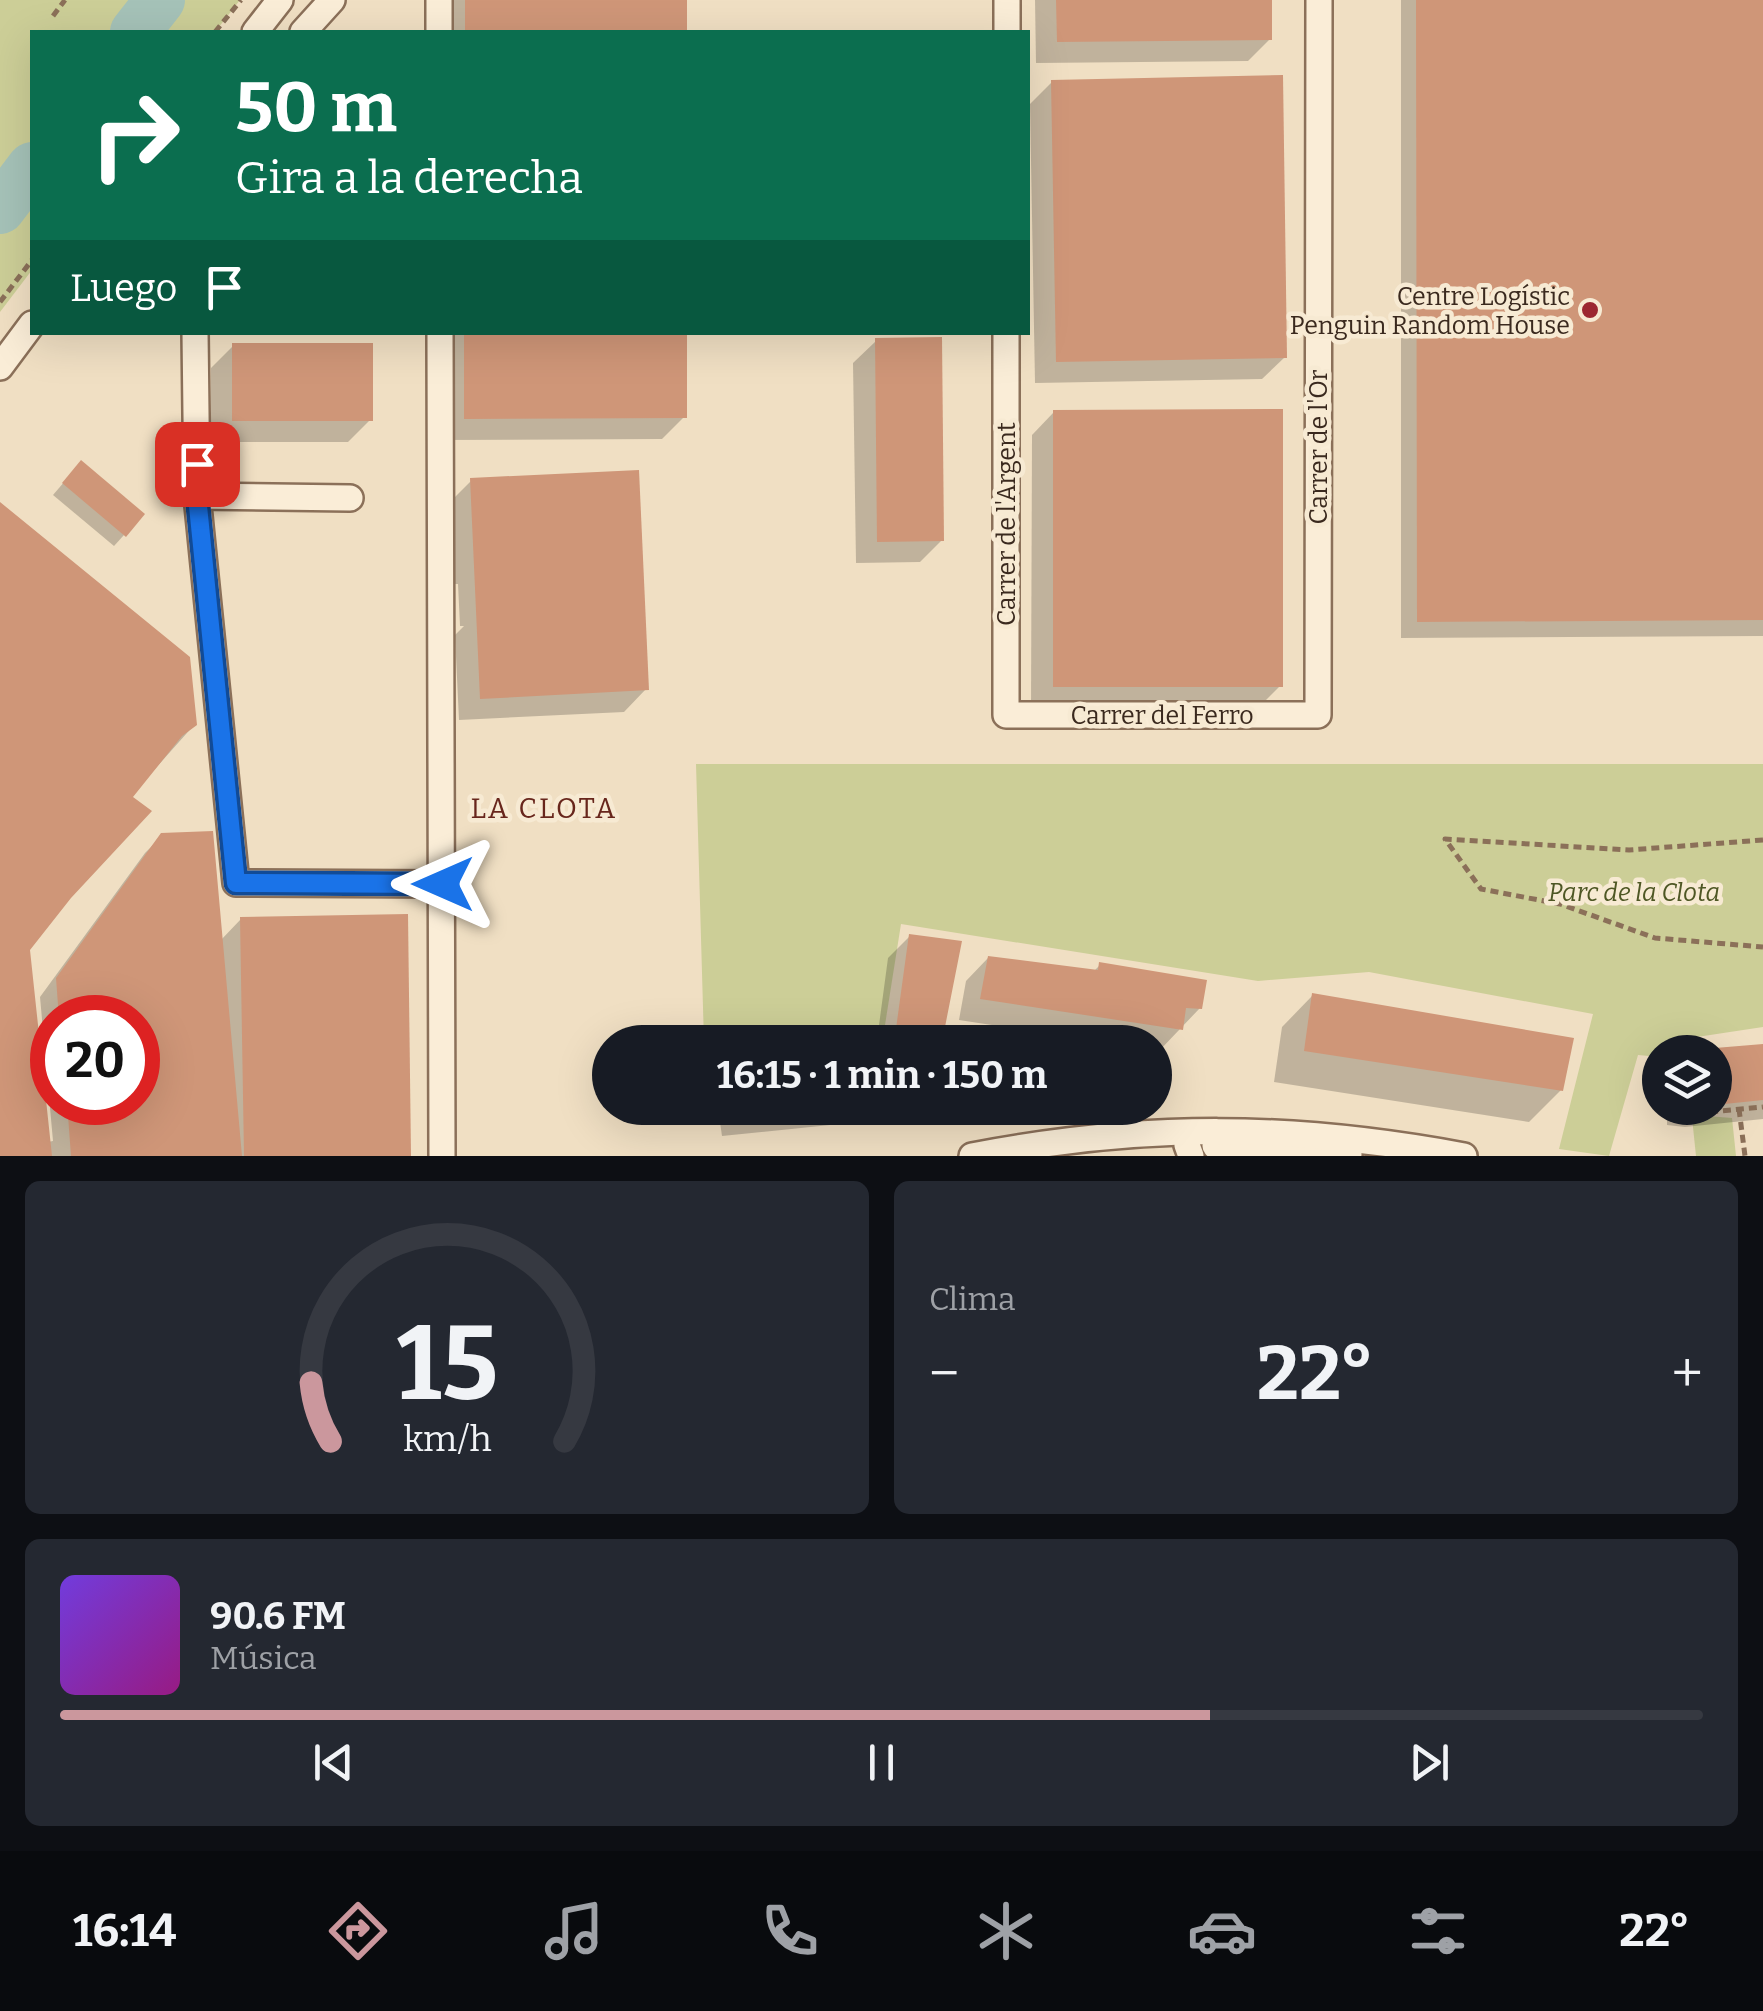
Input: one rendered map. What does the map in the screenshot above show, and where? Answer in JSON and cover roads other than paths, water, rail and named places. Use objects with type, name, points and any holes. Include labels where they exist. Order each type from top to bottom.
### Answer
[{"type":"street","points":[[257,30],[280,0]]},
{"type":"street","points":[[306,30],[332,0]]},
{"type":"street","points":[[439,0],[439,30]]},
{"type":"street","points":[[1006,0],[1006,30]]},
{"type":"street","name":"Carrer de l'Or","points":[[1318,714],[1319,0]]},
{"type":"street","points":[[0,367],[30,327]]},
{"type":"street","points":[[195,335],[197,496],[236,883],[443,884]]},
{"type":"street","points":[[440,335],[442,1156]]},
{"type":"street","name":"Carrer de l'Argent","points":[[1006,335],[1006,716]]},
{"type":"street","points":[[197,496],[350,498]]},
{"type":"street","name":"Carrer del Ferro","points":[[1006,716],[1318,714]]},
{"type":"street","points":[[972,1156],[1085,1138],[1250,1130],[1389,1142],[1464,1156]]},
{"type":"street","points":[[1040,1156],[1189,1150],[1358,1156]]},
{"type":"waterway","points":[[137,30],[160,0]]},
{"type":"waterway","points":[[0,209],[30,170]]},
{"type":"place","name":"Centre Logístic Penguin Random House","points":[[1590,310]]},
{"type":"district","name":"LA CLOTA","points":[[544,808]]},
{"type":"park label","name":"Parc de la Clota","points":[[1634,892]]}]
